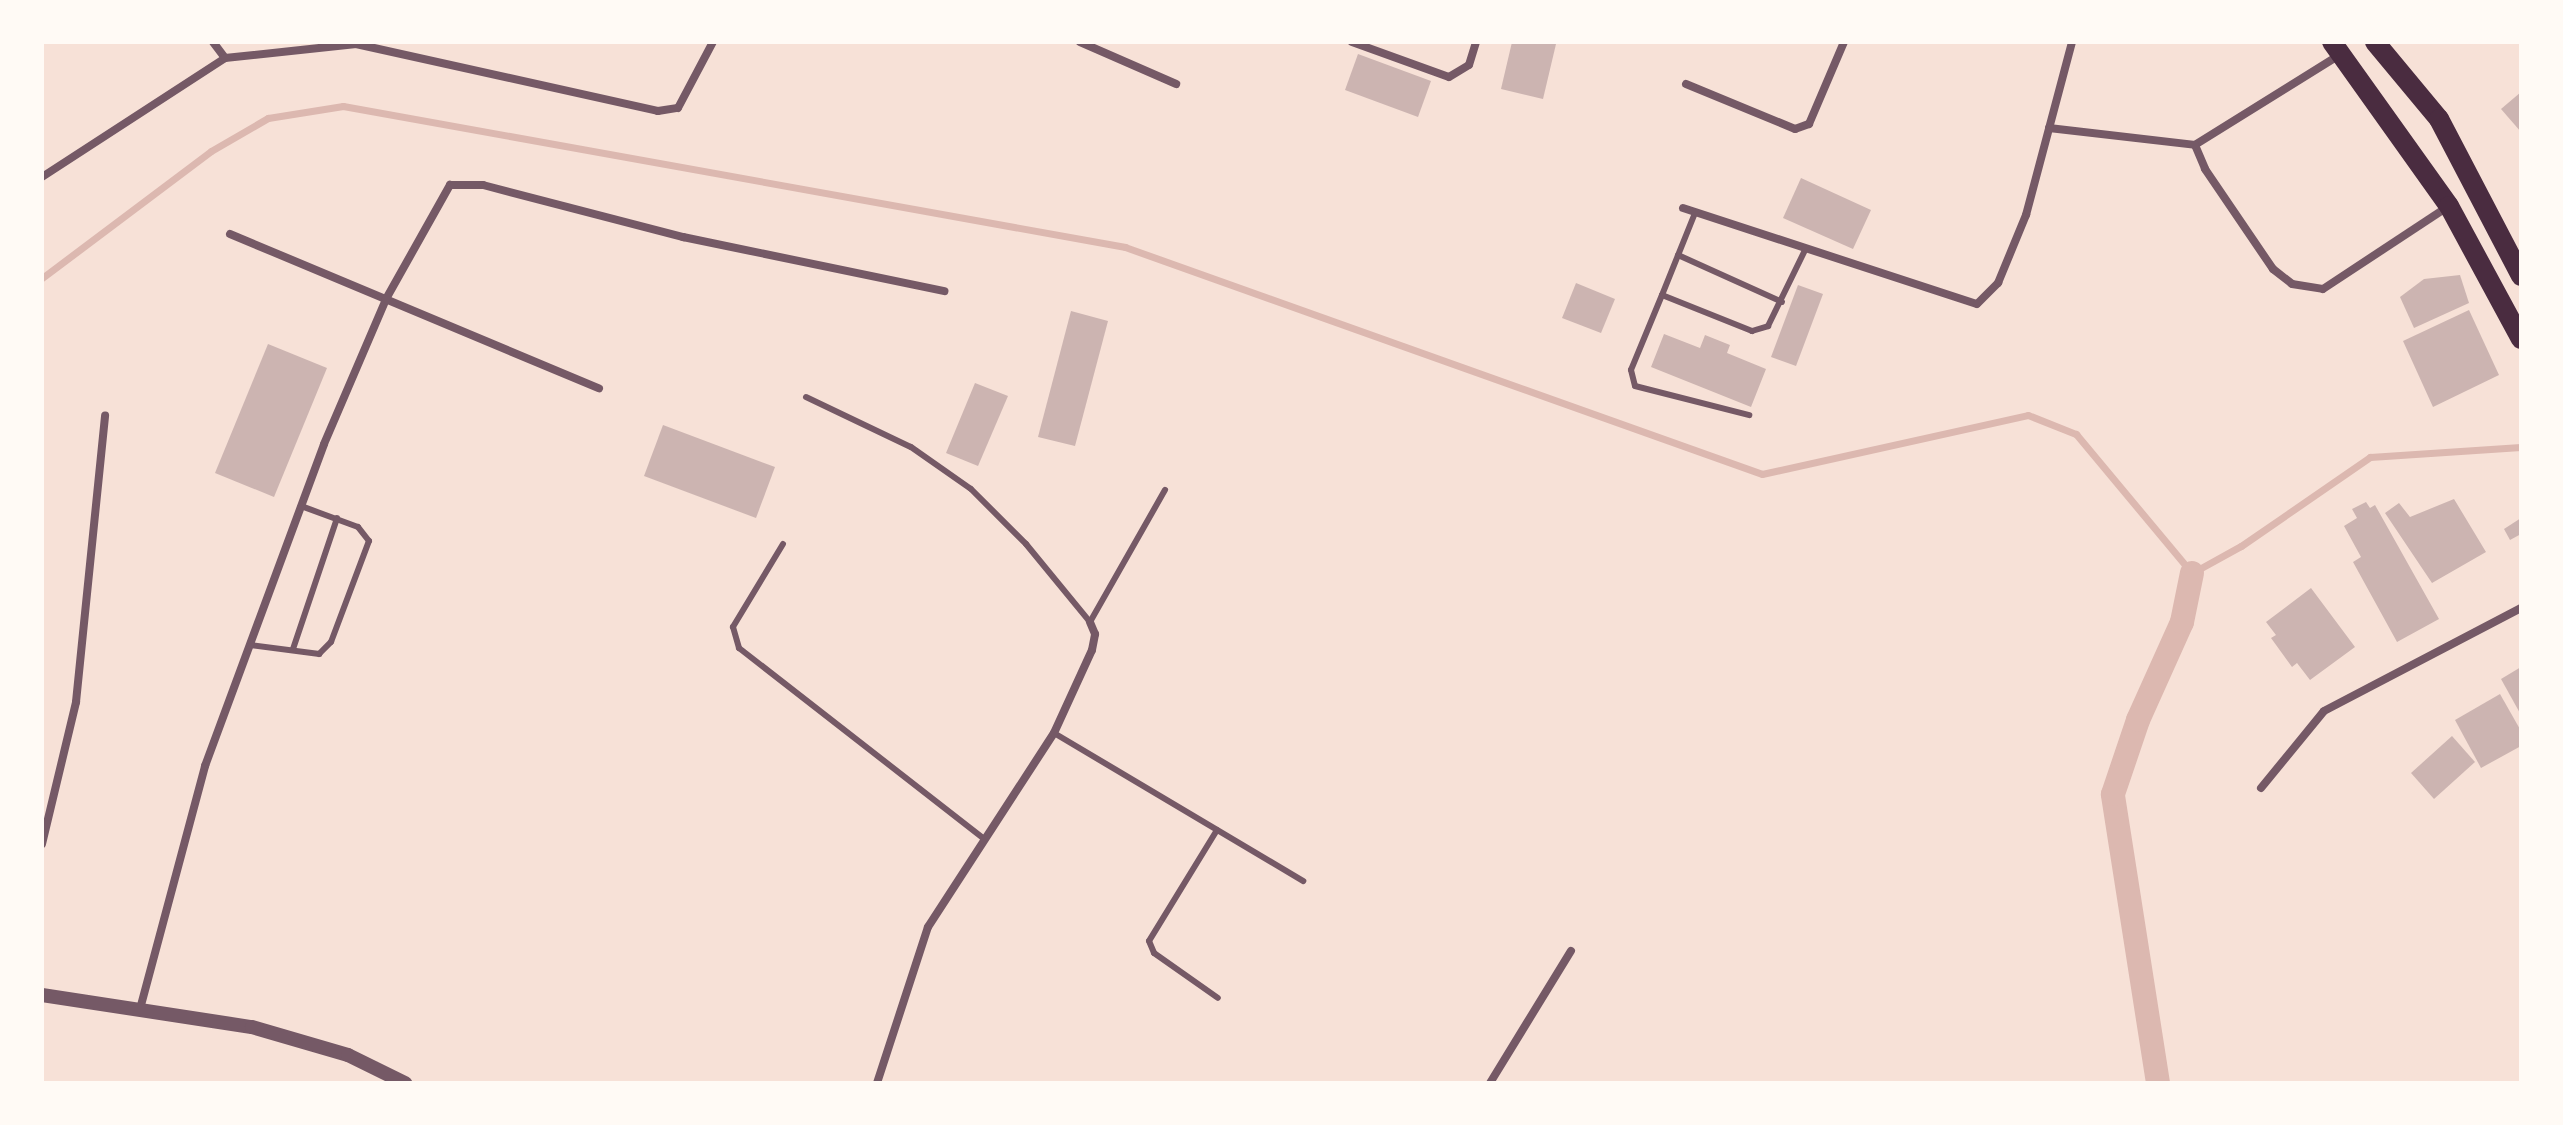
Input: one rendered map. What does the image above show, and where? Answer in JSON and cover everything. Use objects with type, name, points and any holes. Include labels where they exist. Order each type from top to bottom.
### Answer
[{"type":"main road","points":[[2375,42],[2439,119],[2519,267]]},
{"type":"main road","points":[[2338,48],[2449,206],[2519,329]]},
{"type":"street","points":[[213,42],[225,58]]},
{"type":"street","points":[[42,177],[225,58],[356,44],[658,111],[678,108],[713,42]]},
{"type":"street","points":[[1080,42],[1176,84]]},
{"type":"street","points":[[1352,42],[1449,77],[1469,65],[1476,42]]},
{"type":"street","points":[[1686,84],[1795,129],[1809,124],[1844,42]]},
{"type":"street","points":[[1683,208],[1977,304],[1998,283],[2026,215],[2072,42]]},
{"type":"street","points":[[2049,128],[2195,145],[2338,48]]},
{"type":"street","points":[[2195,145],[2209,176],[2273,269],[2309,290],[2323,289],[2449,206]]},
{"type":"street","points":[[140,1009],[205,766],[301,506],[386,299],[439,198],[450,185],[464,182],[683,237],[944,291]]},
{"type":"street","points":[[230,234],[599,388]]},
{"type":"street","points":[[42,844],[76,702],[105,415]]},
{"type":"street","points":[[2261,788],[2324,711],[2521,608]]},
{"type":"street","points":[[877,1083],[928,927],[1054,733],[1092,650],[1095,634],[1090,622]]},
{"type":"street","points":[[1490,1083],[1571,951]]},
{"type":"street","points":[[42,995],[140,1009],[298,1039],[348,1055],[405,1083]]},
{"type":"lane","points":[[1695,213],[1631,370],[1635,386],[1749,415]]},
{"type":"lane","points":[[1662,295],[1758,332],[1768,326],[1782,302],[1805,250]]},
{"type":"lane","points":[[1678,255],[1782,302]]},
{"type":"lane","points":[[806,397],[911,447],[971,489],[1026,544],[1090,622],[1165,490]]},
{"type":"lane","points":[[250,645],[327,650],[369,541],[358,527],[301,506]]},
{"type":"lane","points":[[293,649],[337,518]]},
{"type":"lane","points":[[783,544],[733,627],[739,648],[983,838]]},
{"type":"lane","points":[[1054,733],[1303,881]]},
{"type":"lane","points":[[1217,830],[1149,941],[1154,953],[1218,998]]},
{"type":"building","points":[[1512,42],[1556,44],[1543,99],[1501,89]]},
{"type":"building","points":[[1358,54],[1431,81],[1418,117],[1345,90]]},
{"type":"building","points":[[2521,92],[2521,132],[2501,109]]},
{"type":"building","points":[[1801,178],[1871,210],[1853,249],[1783,218]]},
{"type":"building","points":[[2460,275],[2469,303],[2414,328],[2400,297],[2424,279]]},
{"type":"building","points":[[1576,283],[1615,299],[1601,333],[1562,318]]},
{"type":"building","points":[[1798,285],[1823,294],[1796,366],[1771,357]]},
{"type":"building","points":[[2469,310],[2499,375],[2433,407],[2403,341]]},
{"type":"building","points":[[1071,311],[1108,321],[1075,446],[1038,437]]},
{"type":"building","points":[[1664,334],[1700,348],[1705,335],[1730,345],[1727,353],[1766,369],[1751,407],[1651,367]]},
{"type":"building","points":[[268,344],[327,368],[274,497],[215,473]]},
{"type":"building","points":[[975,383],[1008,396],[978,466],[946,453]]},
{"type":"building","points":[[663,425],[775,467],[756,518],[644,476]]},
{"type":"building","points":[[2454,499],[2486,552],[2432,583],[2385,513],[2399,503],[2410,517]]},
{"type":"building","points":[[2366,502],[2370,508],[2375,505],[2439,619],[2397,642],[2353,562],[2361,557],[2344,526],[2357,518],[2352,509]]},
{"type":"building","points":[[2521,518],[2521,534],[2510,540],[2504,529]]},
{"type":"building","points":[[2311,588],[2355,647],[2310,680],[2297,663],[2292,667],[2271,638],[2276,635],[2266,622]]},
{"type":"building","points":[[2521,667],[2521,715],[2501,679]]},
{"type":"building","points":[[2500,694],[2521,731],[2521,746],[2481,768],[2455,720]]},
{"type":"building","points":[[2452,736],[2475,762],[2434,799],[2411,773]]},
{"type":"waterway","points":[[42,278],[211,151],[268,118],[343,106],[1125,247],[1762,474],[2028,415],[2076,434],[2192,573],[2241,546],[2370,457],[2521,447]]},
{"type":"waterway","points":[[2158,1083],[2113,794],[2138,720],[2182,622],[2192,573]]}]
